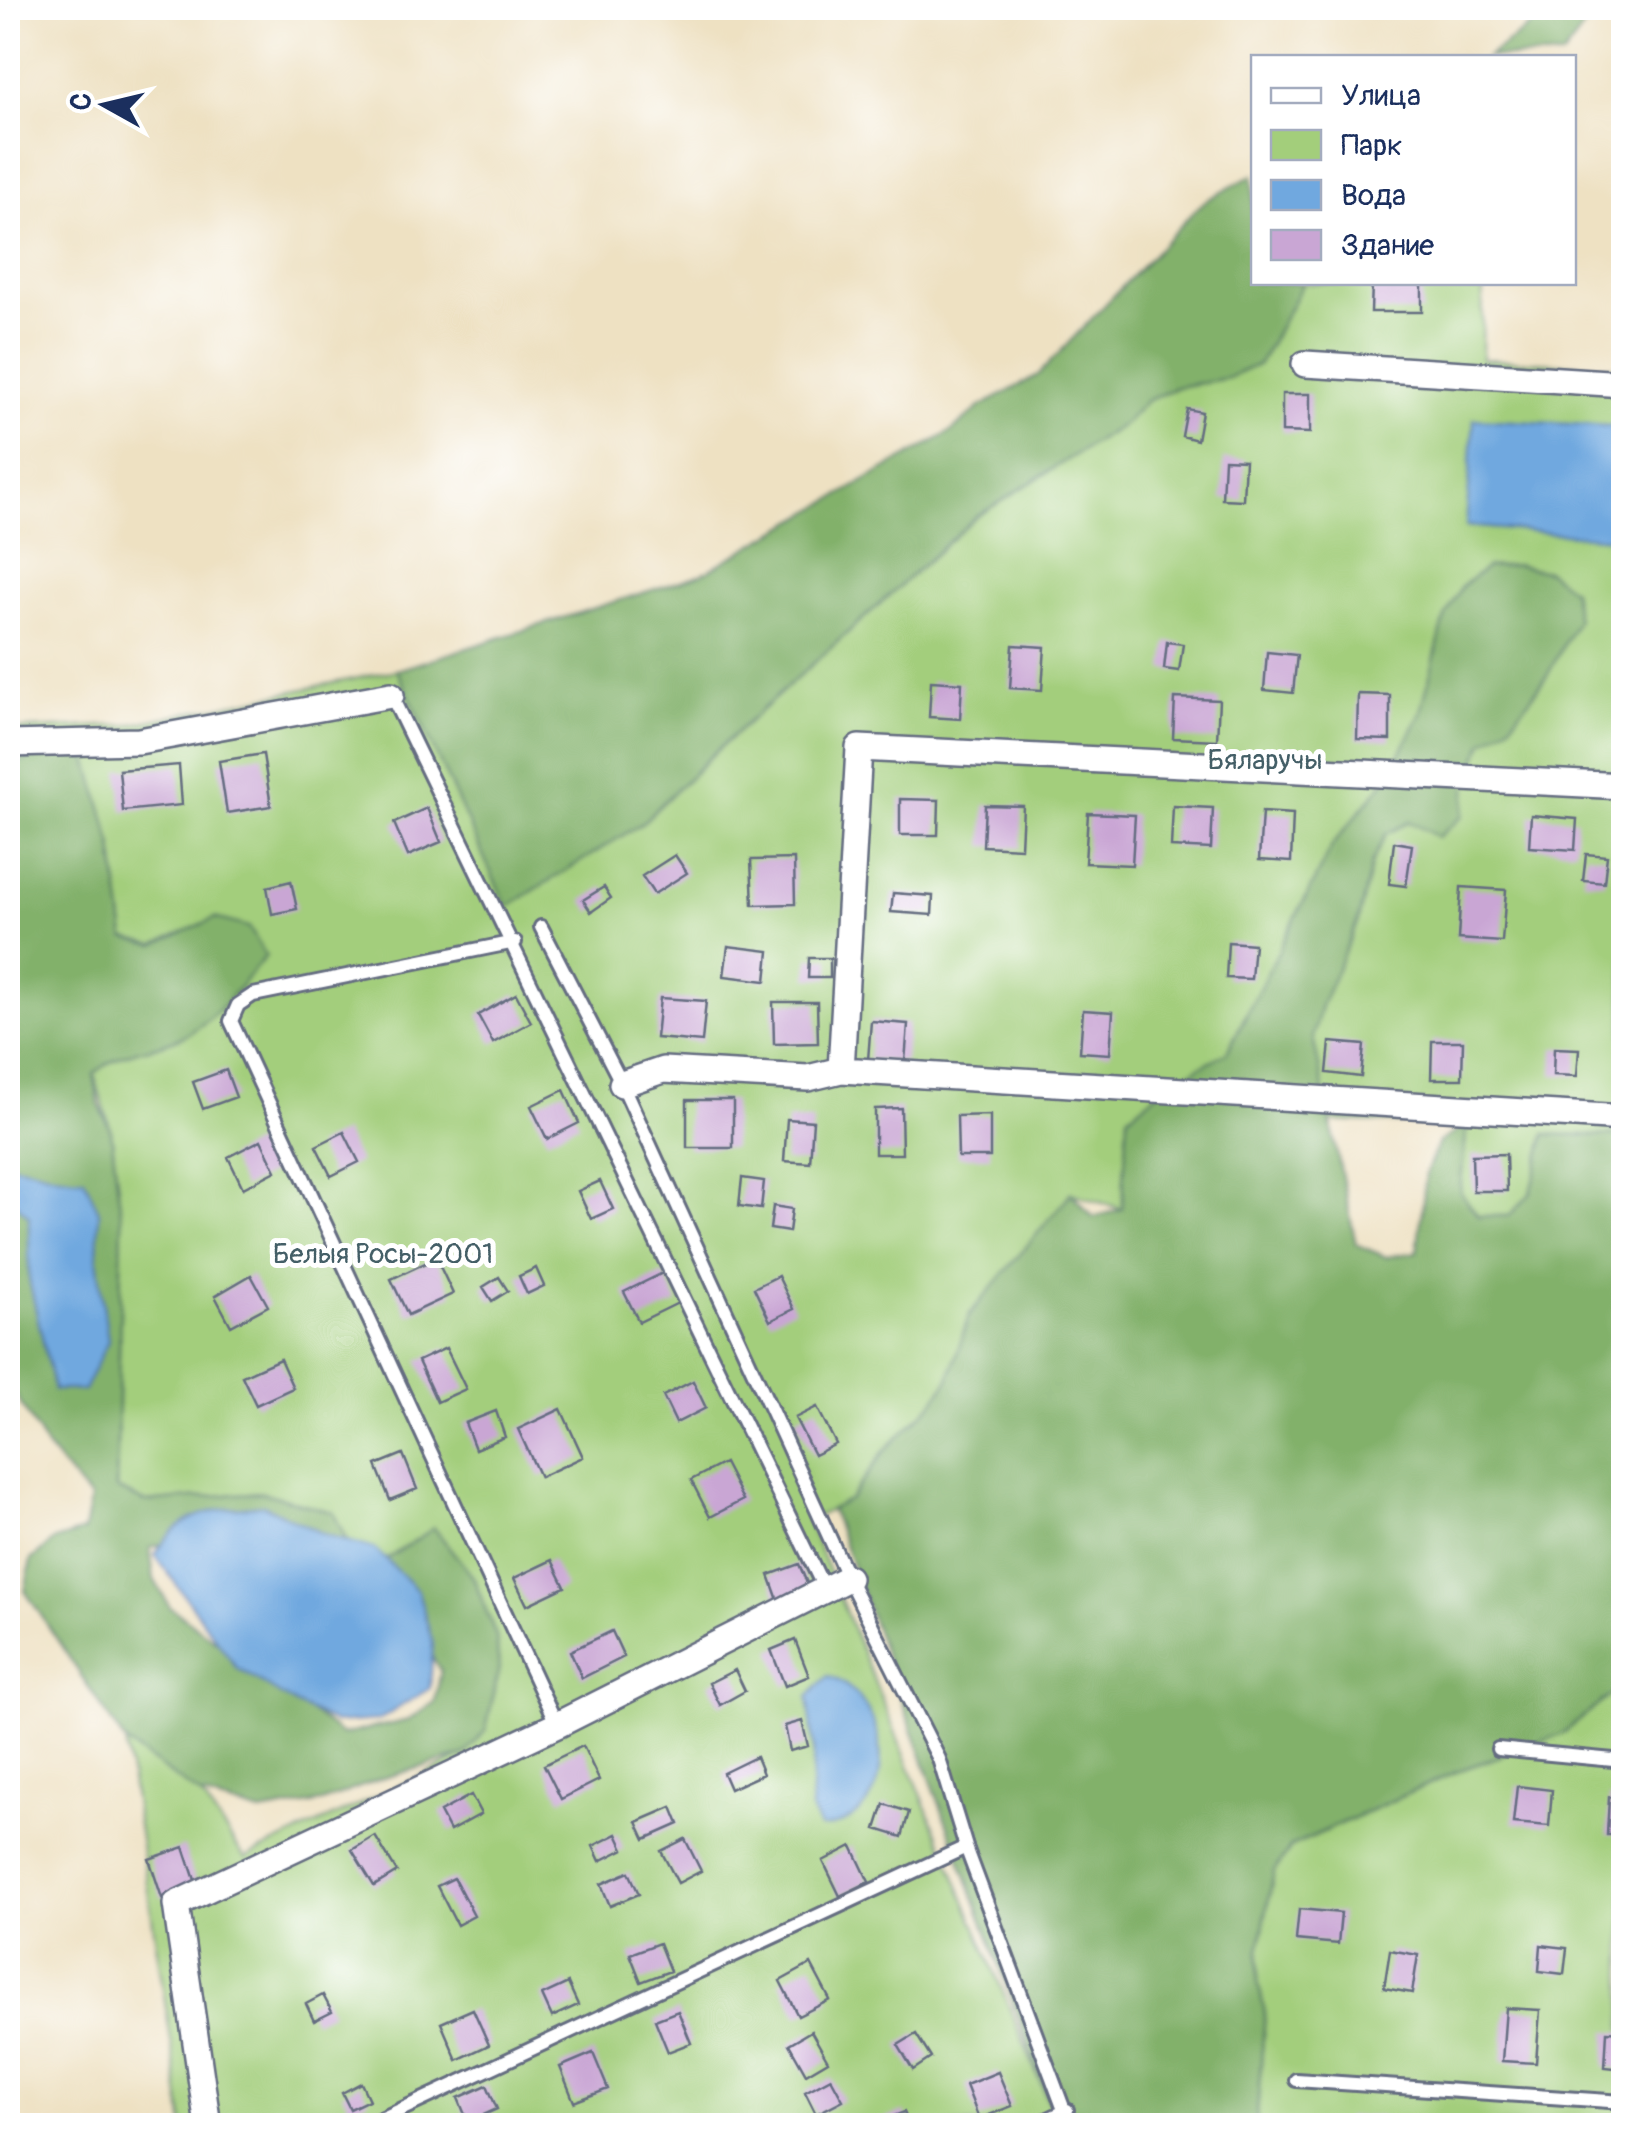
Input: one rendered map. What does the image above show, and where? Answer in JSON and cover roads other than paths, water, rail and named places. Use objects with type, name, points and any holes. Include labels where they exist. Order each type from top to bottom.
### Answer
[{"type":"street","points":[[1305,364],[1624,384]]},
{"type":"street","points":[[8,744],[139,740],[391,695]]},
{"type":"street","points":[[842,1070],[859,748],[1624,786]]},
{"type":"street","points":[[622,1084],[663,1070],[808,1078],[842,1070],[1624,1118]]},
{"type":"street","points":[[208,2126],[176,1904],[557,1724],[837,1585]]},
{"type":"lane","points":[[391,695],[837,1585],[939,1759],[966,1847],[1070,2126]]},
{"type":"lane","points":[[542,927],[622,1084],[837,1585]]},
{"type":"lane","points":[[515,942],[253,995],[238,1005],[231,1021],[557,1724]]},
{"type":"lane","points":[[1498,1749],[1624,1761]]},
{"type":"lane","points":[[366,2126],[966,1847]]},
{"type":"lane","points":[[1296,2080],[1624,2102]]},
{"type":"lane","points":[[1034,2126],[1067,2110]]},
{"type":"water","points":[[1474,419],[1613,426],[1612,538],[1466,526]]},
{"type":"water","points":[[11,1165],[84,1178],[99,1212],[97,1258],[108,1341],[84,1390],[54,1390],[29,1279],[29,1216],[8,1195]]},
{"type":"water","points":[[263,1505],[323,1534],[375,1549],[418,1591],[433,1644],[430,1688],[379,1720],[335,1723],[237,1668],[155,1555],[165,1540],[188,1521],[214,1511]]},
{"type":"water","points":[[828,1676],[850,1689],[867,1709],[877,1733],[881,1758],[877,1783],[866,1804],[847,1820],[820,1828],[811,1809],[814,1746],[808,1697]]},
{"type":"park label","name":"Бяларучы","points":[[1265,760]]},
{"type":"park label","name":"Белыя Росы-2001","points":[[383,1254]]}]
